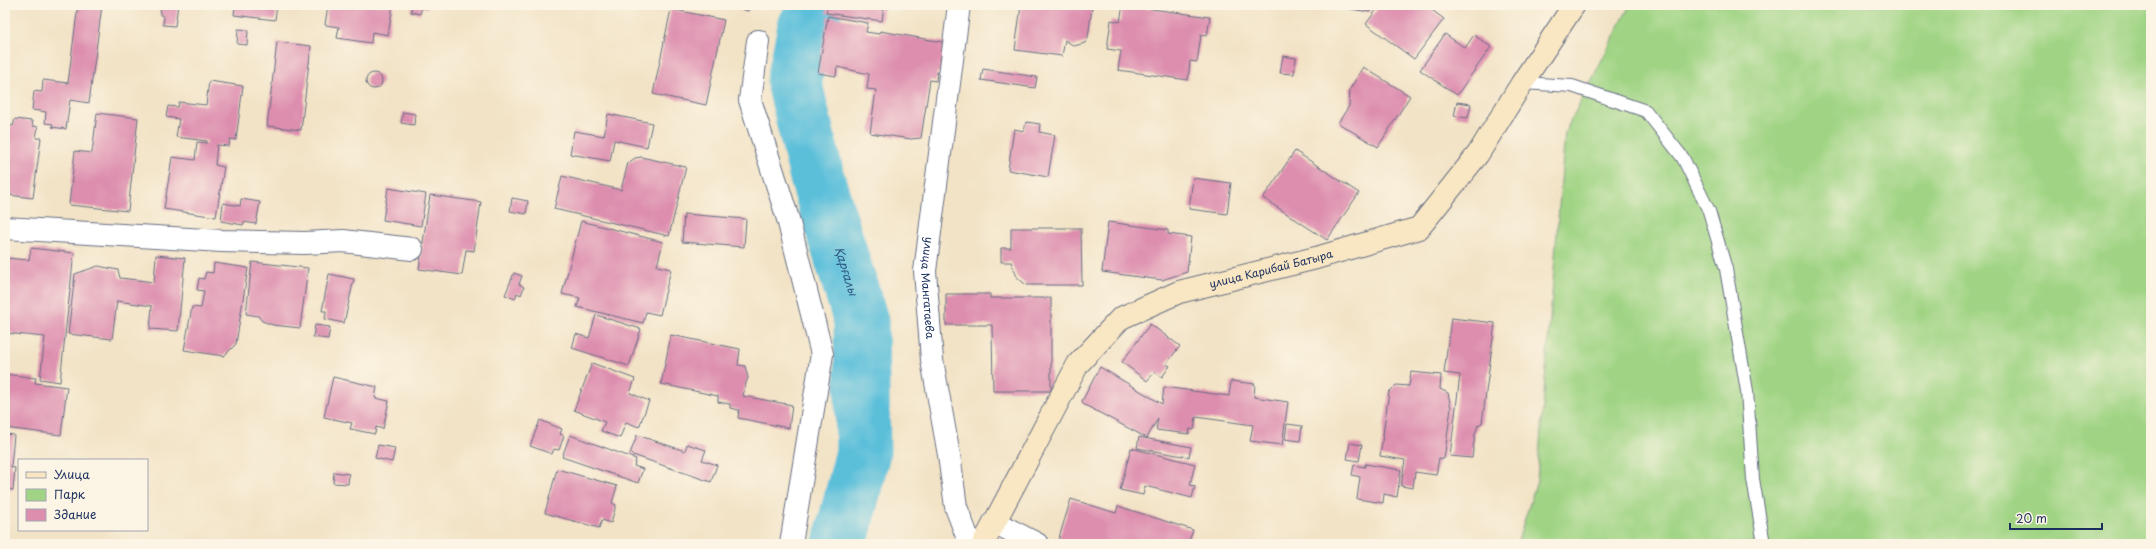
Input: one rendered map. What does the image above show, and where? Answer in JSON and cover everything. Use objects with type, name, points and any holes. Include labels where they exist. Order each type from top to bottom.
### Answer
[{"type":"street","name":"улица Мангатаева","points":[[959,5],[925,271],[933,366],[950,455],[956,507],[970,544]]},
{"type":"street","name":"улица Карибай Батыра","points":[[983,544],[1078,364],[1121,318],[1179,292],[1316,258],[1419,228],[1478,154],[1522,83],[1574,5]]},
{"type":"street","points":[[758,41],[750,100],[788,219],[822,354],[791,544]]},
{"type":"street","points":[[5,228],[222,241],[305,243],[344,241],[412,249]]},
{"type":"street","points":[[994,522],[1037,544]]},
{"type":"lane","points":[[1522,83],[1572,86],[1646,111],[1683,158],[1709,211],[1726,269],[1747,391],[1753,479],[1764,544]]},
{"type":"green space","points":[[1630,5],[2151,5],[2151,544],[1517,544],[1537,481],[1565,132]]},
{"type":"building","points":[[78,5],[102,5],[89,103],[70,100],[66,129],[52,127],[53,124],[45,123],[46,112],[32,110],[34,91],[42,92],[43,80],[68,83]]},
{"type":"building","points":[[161,5],[178,5],[175,26],[163,25],[164,16],[160,15]]},
{"type":"building","points":[[235,5],[277,5],[275,20],[234,15]]},
{"type":"building","points":[[328,5],[393,5],[388,35],[372,32],[371,43],[337,38],[339,27],[325,25]]},
{"type":"building","points":[[412,5],[428,5],[427,8],[422,7],[420,14],[411,12]]},
{"type":"building","points":[[737,5],[750,5],[748,11],[736,8]]},
{"type":"building","points":[[828,5],[884,5],[882,21],[826,13]]},
{"type":"building","points":[[1021,5],[1075,5],[1092,7],[1088,38],[1085,43],[1074,46],[1065,40],[1062,56],[1015,50]]},
{"type":"building","points":[[1123,5],[1210,17],[1207,36],[1201,35],[1197,62],[1190,61],[1188,80],[1118,70],[1121,51],[1107,49],[1111,20],[1120,22]]},
{"type":"building","points":[[1350,5],[1371,5],[1370,12],[1350,9]]},
{"type":"building","points":[[1380,5],[1425,5],[1444,19],[1414,59],[1366,24]]},
{"type":"building","points":[[671,9],[724,20],[706,105],[653,94]]},
{"type":"building","points":[[828,16],[868,23],[866,32],[879,34],[880,31],[948,43],[943,73],[937,72],[936,81],[930,80],[921,138],[911,139],[870,133],[876,90],[867,89],[869,74],[837,67],[836,76],[818,73]]},
{"type":"building","points":[[238,29],[248,30],[247,45],[237,44]]},
{"type":"building","points":[[1445,34],[1465,48],[1474,35],[1491,47],[1457,95],[1420,70]]},
{"type":"building","points":[[277,42],[311,46],[301,130],[267,126]]},
{"type":"building","points":[[1283,56],[1296,58],[1294,74],[1280,73]]},
{"type":"building","points":[[1363,67],[1410,96],[1378,147],[1338,123],[1349,106],[1350,89]]},
{"type":"building","points":[[983,69],[1037,77],[1035,88],[981,80]]},
{"type":"building","points":[[371,73],[377,73],[382,78],[380,87],[377,89],[371,89],[366,84],[366,78]]},
{"type":"building","points":[[209,81],[243,86],[236,140],[230,139],[229,146],[217,145],[215,165],[224,167],[216,217],[164,209],[172,157],[195,160],[197,142],[207,143],[207,141],[176,137],[179,119],[166,117],[168,106],[178,107],[179,102],[206,105]]},
{"type":"building","points":[[1457,102],[1471,104],[1468,118],[1454,116]]},
{"type":"building","points":[[403,112],[415,114],[414,125],[401,123]]},
{"type":"building","points":[[97,113],[138,118],[128,211],[69,205],[75,151],[92,153]]},
{"type":"building","points":[[608,114],[652,123],[647,147],[614,140],[610,161],[570,154],[574,131],[604,136]]},
{"type":"building","points":[[15,119],[32,121],[33,126],[38,127],[36,138],[41,138],[33,198],[9,195],[8,201],[5,201],[5,125],[13,126]]},
{"type":"building","points":[[1026,122],[1040,124],[1039,132],[1055,135],[1048,177],[1008,170],[1014,129],[1024,131]]},
{"type":"building","points":[[1295,151],[1359,193],[1327,240],[1263,198]]},
{"type":"building","points":[[641,157],[686,167],[669,236],[554,209],[562,176],[621,190],[628,163],[635,158]]},
{"type":"building","points":[[1193,178],[1231,183],[1227,214],[1189,209]]},
{"type":"building","points":[[388,188],[426,194],[421,226],[383,220]]},
{"type":"building","points":[[430,195],[481,202],[474,251],[466,250],[462,275],[419,269]]},
{"type":"building","points":[[512,198],[528,201],[526,214],[510,211]]},
{"type":"building","points":[[241,199],[260,202],[256,224],[244,222],[243,225],[221,221],[223,203],[240,206]]},
{"type":"building","points":[[684,214],[746,219],[744,247],[682,242]]},
{"type":"building","points":[[581,221],[663,242],[657,266],[671,269],[660,315],[646,312],[643,323],[577,307],[580,298],[562,294]]},
{"type":"building","points":[[1108,222],[1168,230],[1168,234],[1191,237],[1187,272],[1162,280],[1102,272]]},
{"type":"building","points":[[1011,228],[1081,228],[1082,285],[1026,285],[1017,277],[1011,262],[1001,262],[1001,248],[1011,248]]},
{"type":"building","points":[[31,248],[74,253],[60,382],[40,379],[45,337],[5,333],[5,258],[29,260]]},
{"type":"building","points":[[156,255],[185,258],[178,331],[150,329],[152,306],[117,301],[112,339],[68,334],[75,274],[98,266],[118,270],[120,278],[154,282]]},
{"type":"building","points":[[252,262],[308,268],[300,328],[273,325],[262,321],[258,316],[246,314]]},
{"type":"building","points":[[214,263],[248,268],[236,344],[224,356],[184,350],[192,307],[201,308],[204,291],[197,290],[199,278],[204,279],[206,272],[213,273]]},
{"type":"building","points":[[514,273],[522,276],[519,284],[524,287],[521,295],[517,293],[515,299],[505,295]]},
{"type":"building","points":[[329,274],[354,279],[344,323],[325,319],[326,311],[322,311]]},
{"type":"building","points":[[946,294],[990,294],[990,298],[1051,298],[1051,391],[993,391],[992,325],[946,325]]},
{"type":"building","points":[[596,315],[641,329],[629,366],[572,348],[576,334],[589,338]]},
{"type":"building","points":[[1451,318],[1495,323],[1482,423],[1478,425],[1475,434],[1472,458],[1450,456],[1460,375],[1444,373]]},
{"type":"building","points":[[1150,324],[1180,346],[1166,364],[1170,366],[1162,377],[1155,372],[1147,381],[1122,362]]},
{"type":"building","points":[[315,325],[330,327],[328,339],[313,337]]},
{"type":"building","points":[[671,335],[740,349],[738,365],[745,366],[748,378],[743,396],[792,405],[789,428],[738,418],[739,410],[730,408],[730,404],[718,402],[718,396],[661,384]]},
{"type":"building","points":[[592,363],[635,379],[630,393],[649,401],[639,427],[626,422],[620,438],[601,431],[605,422],[574,410]]},
{"type":"building","points":[[1100,367],[1162,404],[1164,387],[1229,396],[1231,381],[1255,384],[1254,397],[1288,402],[1282,445],[1250,441],[1253,425],[1196,417],[1194,430],[1190,429],[1189,434],[1156,430],[1158,418],[1147,438],[1083,404],[1082,401]]},
{"type":"building","points":[[1411,372],[1441,375],[1440,389],[1448,393],[1451,408],[1444,459],[1439,458],[1436,475],[1415,472],[1413,488],[1401,486],[1405,460],[1380,456],[1389,392],[1396,385],[1409,386]]},
{"type":"building","points":[[5,374],[36,378],[35,383],[67,387],[61,435],[5,428]]},
{"type":"building","points":[[333,377],[377,387],[375,398],[389,401],[383,429],[376,427],[375,434],[350,429],[352,423],[324,417]]},
{"type":"building","points":[[540,420],[562,429],[560,434],[564,436],[559,450],[554,449],[552,454],[530,446]]},
{"type":"building","points":[[1287,424],[1302,426],[1300,441],[1285,439]]},
{"type":"building","points":[[5,434],[14,435],[11,467],[15,468],[13,490],[5,489]]},
{"type":"building","points":[[570,435],[636,459],[634,466],[643,469],[638,483],[562,457]]},
{"type":"building","points":[[637,435],[685,451],[687,444],[706,450],[702,460],[717,465],[711,482],[630,454]]},
{"type":"building","points":[[1139,437],[1191,447],[1189,457],[1137,448]]},
{"type":"building","points":[[1350,443],[1362,445],[1359,461],[1347,459]]},
{"type":"building","points":[[378,445],[395,448],[392,462],[375,458]]},
{"type":"building","points":[[1131,448],[1195,464],[1190,485],[1195,486],[1192,498],[1145,486],[1143,495],[1120,490]]},
{"type":"building","points":[[1365,464],[1401,470],[1397,497],[1384,494],[1383,503],[1357,499],[1360,477],[1352,475],[1354,465],[1365,467]]},
{"type":"building","points":[[557,469],[617,486],[612,503],[616,505],[611,523],[602,520],[599,528],[545,513]]},
{"type":"building","points":[[334,472],[349,474],[348,484],[333,483]]},
{"type":"building","points":[[1071,499],[1116,513],[1118,506],[1193,530],[1188,544],[1057,544]]},
{"type":"waterway","name":"Қарғалы","points":[[816,5],[805,27],[794,81],[818,181],[861,321],[863,452],[840,544]]}]
